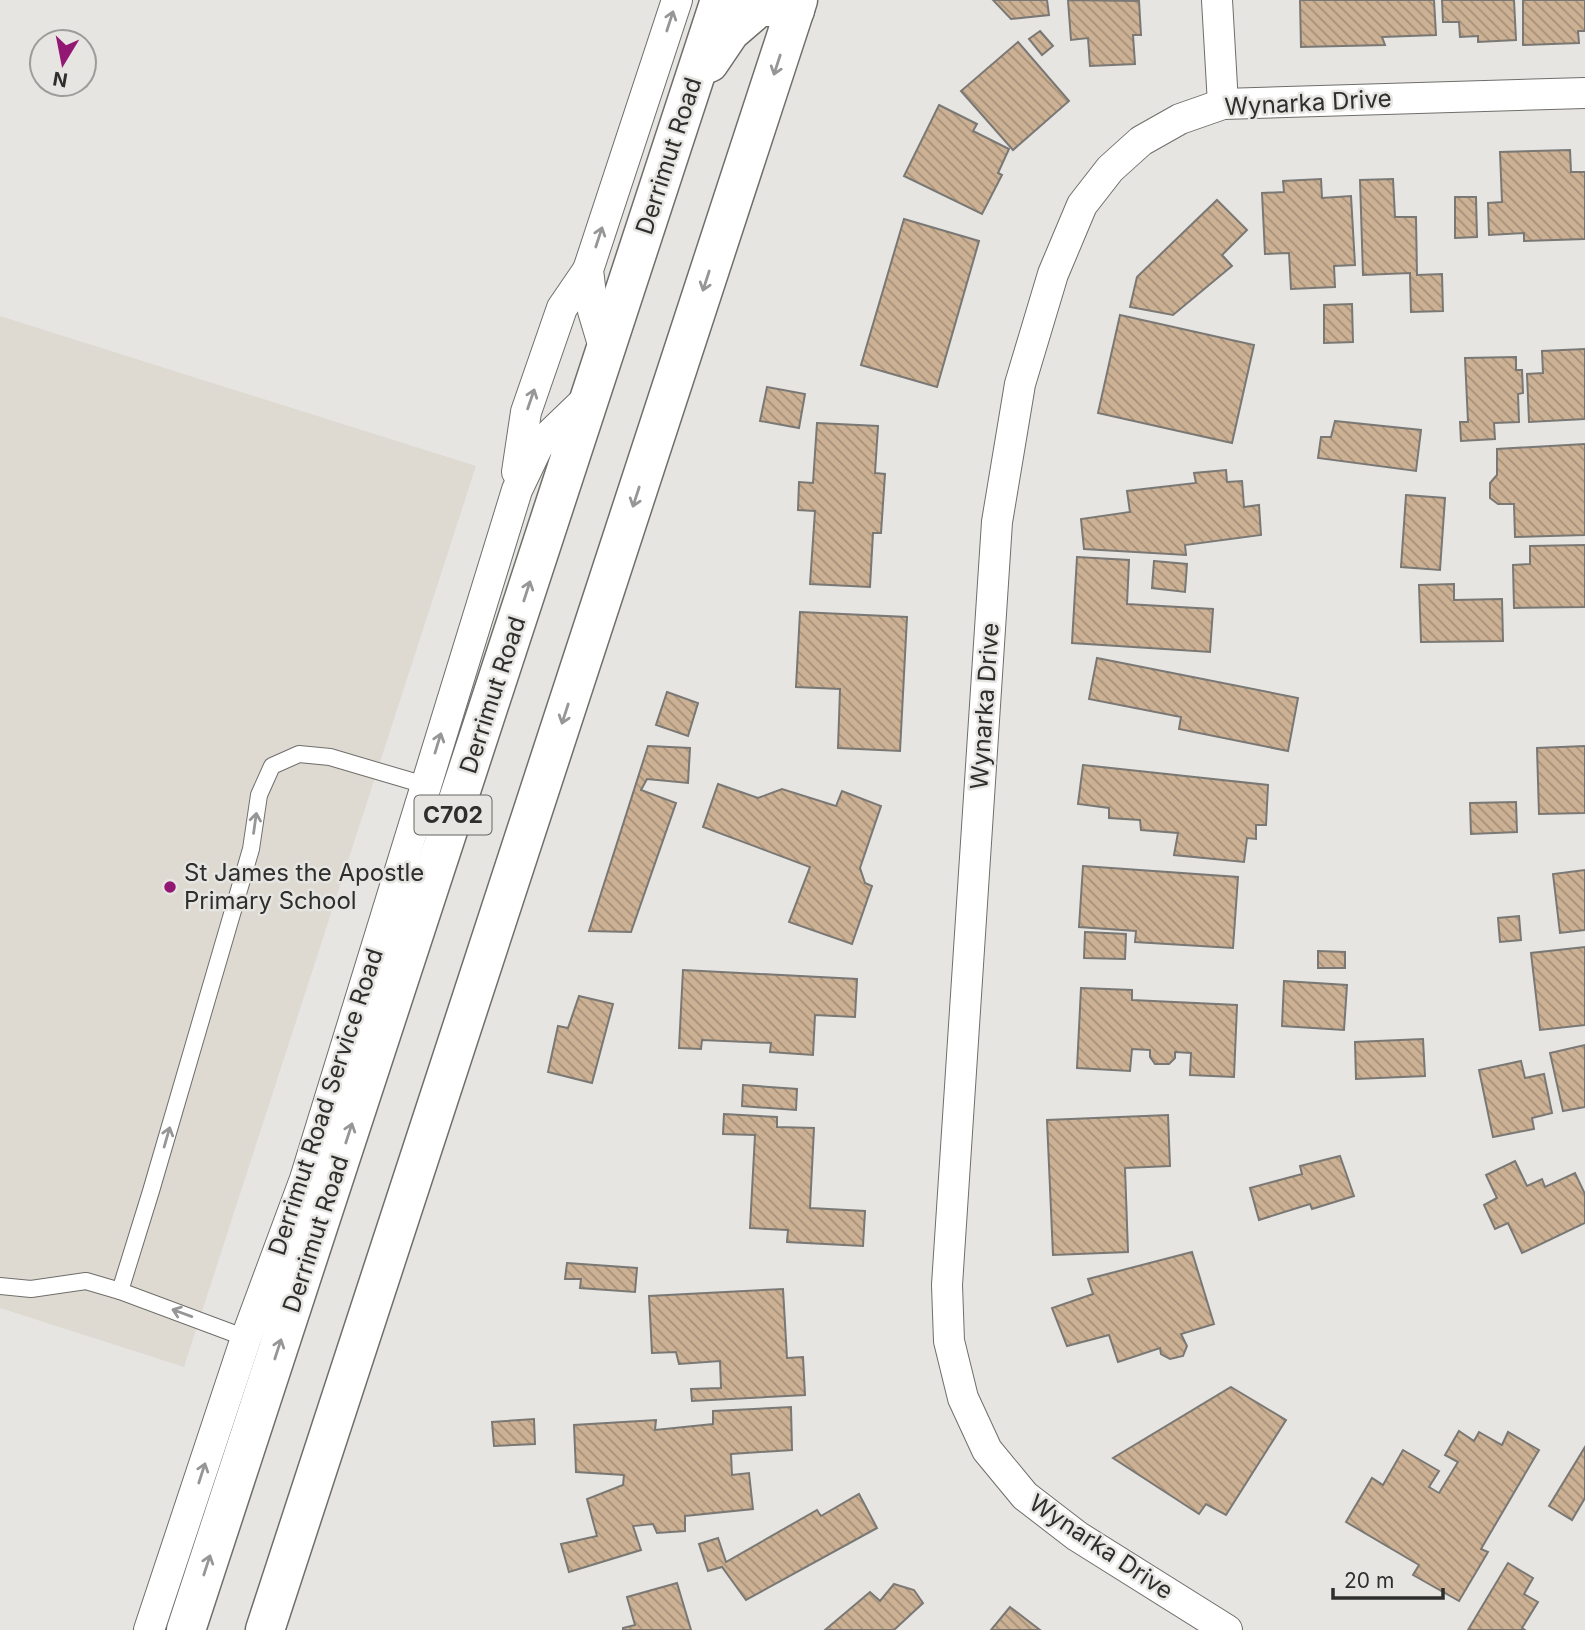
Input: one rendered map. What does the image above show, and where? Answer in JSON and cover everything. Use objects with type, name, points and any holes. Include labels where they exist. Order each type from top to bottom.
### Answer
[{"type":"highway","name":"Derrimut Road","points":[[186,1630],[720,0]]},
{"type":"highway","points":[[691,91],[730,32],[760,6],[797,5]]},
{"type":"highway","name":"C702","points":[[265,1630],[797,5]]},
{"type":"street","name":"Derrimut Road Service Road","points":[[517,490],[517,464],[526,412],[562,308],[588,270],[677,0]]},
{"type":"street","points":[[1217,0],[1223,104]]},
{"type":"street","name":"Wynarka Drive","points":[[1227,1630],[1077,1536],[1025,1496],[987,1450],[963,1398],[949,1341],[947,1285],[996,522],[1020,384],[1053,274],[1082,205],[1110,169],[1141,141],[1180,119],[1223,104],[1585,93]]},
{"type":"street","name":"Derrimut Road Service Road","points":[[588,270],[593,311],[605,351]]},
{"type":"street","name":"Derrimut Road Service Road","points":[[149,1630],[246,1338],[305,1179],[517,490],[538,446],[590,396]]},
{"type":"lane","points":[[120,1290],[251,849],[259,795],[272,766],[299,754],[330,757],[425,785]]},
{"type":"lane","points":[[0,1286],[31,1289],[86,1282],[120,1290],[246,1338]]},
{"type":"shaded area","name":"St James the Apostle Primary School","points":[[0,316],[476,466],[184,1367],[0,1308]]},
{"type":"building","points":[[993,0],[1047,0],[1049,15],[1011,19]]},
{"type":"building","points":[[1068,0],[1139,1],[1141,35],[1133,35],[1135,64],[1090,66],[1088,38],[1071,40]]},
{"type":"building","points":[[1300,0],[1434,0],[1436,35],[1382,37],[1385,45],[1301,47]]},
{"type":"building","points":[[1442,0],[1514,0],[1516,40],[1478,42],[1478,36],[1460,37],[1459,22],[1443,22]]},
{"type":"building","points":[[1523,0],[1585,0],[1585,31],[1578,31],[1579,43],[1523,45]]},
{"type":"building","points":[[1040,31],[1053,46],[1042,55],[1029,39]]},
{"type":"building","points":[[1018,42],[1069,101],[1013,150],[961,91]]},
{"type":"building","points":[[939,105],[977,124],[973,131],[1009,149],[998,173],[1002,175],[982,214],[904,176]]},
{"type":"building","points":[[1570,150],[1571,172],[1585,172],[1585,239],[1524,241],[1524,233],[1489,235],[1488,203],[1502,202],[1500,152]]},
{"type":"building","points":[[1321,179],[1322,198],[1351,196],[1355,265],[1334,266],[1335,287],[1291,289],[1289,253],[1265,254],[1262,193],[1284,192],[1283,181]]},
{"type":"building","points":[[1393,179],[1395,217],[1416,217],[1417,275],[1442,274],[1443,311],[1411,312],[1410,273],[1363,275],[1360,180]]},
{"type":"building","points":[[1455,197],[1476,197],[1477,237],[1455,238]]},
{"type":"building","points":[[1217,200],[1247,230],[1222,255],[1232,266],[1173,315],[1130,307],[1137,277]]},
{"type":"building","points":[[904,219],[979,241],[937,387],[861,365]]},
{"type":"building","points":[[1352,304],[1353,342],[1324,343],[1324,305]]},
{"type":"building","points":[[1120,315],[1254,345],[1232,443],[1098,413]]},
{"type":"building","points":[[1585,349],[1585,419],[1529,422],[1527,374],[1543,373],[1542,351]]},
{"type":"building","points":[[1516,357],[1516,370],[1522,370],[1523,393],[1518,394],[1519,422],[1494,423],[1495,439],[1461,441],[1460,422],[1468,422],[1465,358]]},
{"type":"building","points":[[767,387],[805,394],[799,428],[760,421]]},
{"type":"building","points":[[1335,421],[1421,430],[1416,471],[1318,458],[1321,437],[1331,437]]},
{"type":"building","points":[[817,423],[878,426],[875,473],[885,474],[881,533],[873,533],[870,587],[810,584],[815,511],[798,510],[799,482],[813,483]]},
{"type":"building","points":[[1585,444],[1585,535],[1515,537],[1514,504],[1498,504],[1490,498],[1490,483],[1497,475],[1497,449]]},
{"type":"building","points":[[1226,470],[1227,482],[1242,481],[1244,507],[1259,505],[1261,535],[1185,545],[1186,555],[1084,549],[1081,519],[1130,512],[1127,491],[1196,483],[1194,473]]},
{"type":"building","points":[[1406,495],[1445,498],[1440,570],[1401,567]]},
{"type":"building","points":[[1585,545],[1585,607],[1514,608],[1513,565],[1530,564],[1530,546]]},
{"type":"building","points":[[1077,557],[1129,560],[1127,604],[1213,609],[1210,652],[1072,643]]},
{"type":"building","points":[[1154,561],[1187,564],[1185,592],[1152,588]]},
{"type":"building","points":[[1454,584],[1454,600],[1502,599],[1503,641],[1421,642],[1419,585]]},
{"type":"building","points":[[800,612],[907,617],[900,751],[838,748],[840,689],[796,687]]},
{"type":"building","points":[[1097,658],[1298,698],[1288,751],[1179,729],[1181,717],[1089,699]]},
{"type":"building","points":[[667,692],[698,703],[688,736],[656,725]]},
{"type":"building","points":[[648,746],[690,748],[688,783],[647,779],[641,790],[676,803],[631,932],[589,931]]},
{"type":"building","points":[[1585,746],[1585,813],[1539,814],[1537,748]]},
{"type":"building","points":[[1083,765],[1268,785],[1266,825],[1256,825],[1256,839],[1247,838],[1244,862],[1174,855],[1178,833],[1141,830],[1140,820],[1109,818],[1109,808],[1078,804]]},
{"type":"building","points":[[718,784],[758,798],[782,789],[836,806],[842,791],[881,806],[860,868],[865,883],[872,886],[852,944],[789,922],[810,867],[703,827]]},
{"type":"building","points":[[1516,802],[1517,832],[1471,834],[1470,803]]},
{"type":"building","points":[[1083,866],[1238,877],[1233,948],[1135,942],[1136,931],[1079,927]]},
{"type":"building","points":[[1585,870],[1585,930],[1560,933],[1553,874]]},
{"type":"building","points":[[1519,916],[1521,940],[1500,942],[1498,918]]},
{"type":"building","points":[[1085,932],[1126,934],[1125,959],[1084,958]]},
{"type":"building","points":[[1585,947],[1585,1025],[1540,1030],[1531,953]]},
{"type":"building","points":[[1318,951],[1345,952],[1345,968],[1318,968]]},
{"type":"building","points":[[683,970],[857,979],[855,1017],[815,1015],[813,1055],[770,1052],[771,1043],[702,1040],[701,1049],[679,1048]]},
{"type":"building","points":[[1284,981],[1347,985],[1344,1030],[1282,1026]]},
{"type":"building","points":[[1081,988],[1132,990],[1132,1000],[1237,1005],[1234,1077],[1190,1075],[1191,1053],[1175,1052],[1175,1058],[1169,1064],[1155,1064],[1150,1057],[1150,1050],[1132,1049],[1130,1071],[1077,1068]]},
{"type":"building","points":[[579,996],[613,1004],[592,1083],[548,1072],[558,1026],[568,1028]]},
{"type":"building","points":[[1423,1039],[1425,1076],[1356,1079],[1355,1042]]},
{"type":"building","points":[[1585,1045],[1585,1107],[1563,1111],[1550,1053]]},
{"type":"building","points":[[1521,1061],[1525,1078],[1544,1074],[1552,1113],[1532,1118],[1534,1129],[1493,1137],[1479,1070]]},
{"type":"building","points":[[743,1085],[797,1089],[796,1110],[742,1106]]},
{"type":"building","points":[[724,1114],[777,1117],[777,1127],[814,1128],[810,1208],[865,1211],[863,1246],[787,1242],[788,1230],[750,1228],[755,1135],[723,1134]]},
{"type":"building","points":[[1168,1115],[1170,1166],[1125,1168],[1128,1252],[1053,1255],[1047,1120]]},
{"type":"building","points":[[1340,1156],[1354,1196],[1312,1209],[1310,1204],[1259,1220],[1250,1188],[1302,1174],[1300,1166]]},
{"type":"building","points":[[1515,1161],[1527,1186],[1542,1179],[1545,1187],[1575,1173],[1585,1194],[1585,1223],[1522,1253],[1508,1223],[1495,1229],[1484,1205],[1497,1198],[1486,1175]]},
{"type":"building","points":[[1192,1252],[1214,1324],[1181,1334],[1187,1346],[1183,1356],[1170,1359],[1161,1354],[1160,1348],[1118,1362],[1109,1335],[1067,1346],[1052,1308],[1093,1294],[1088,1279]]},
{"type":"building","points":[[567,1263],[637,1268],[635,1292],[580,1288],[581,1279],[565,1279]]},
{"type":"building","points":[[783,1289],[787,1358],[803,1357],[805,1395],[692,1401],[691,1389],[721,1388],[720,1361],[679,1364],[676,1352],[652,1353],[649,1296]]},
{"type":"building","points":[[1231,1387],[1286,1420],[1226,1515],[1206,1504],[1199,1514],[1113,1458]]},
{"type":"building","points":[[791,1407],[792,1450],[731,1454],[732,1475],[749,1473],[753,1509],[685,1516],[685,1531],[657,1533],[653,1524],[633,1526],[641,1550],[569,1572],[561,1544],[597,1536],[587,1499],[623,1485],[624,1475],[576,1472],[574,1425],[656,1420],[655,1430],[713,1424],[713,1411]]},
{"type":"building","points":[[534,1419],[535,1444],[494,1446],[492,1422]]},
{"type":"building","points":[[1459,1431],[1474,1441],[1479,1432],[1502,1445],[1508,1432],[1539,1450],[1481,1549],[1488,1552],[1459,1601],[1413,1575],[1419,1565],[1346,1522],[1372,1478],[1383,1485],[1403,1450],[1439,1471],[1429,1487],[1439,1493],[1458,1462],[1445,1455]]},
{"type":"building","points":[[1585,1447],[1585,1498],[1572,1520],[1549,1506]]},
{"type":"building","points":[[859,1494],[877,1528],[746,1600],[722,1567],[708,1571],[699,1544],[718,1538],[726,1562],[817,1510],[821,1516]]},
{"type":"building","points":[[1508,1563],[1533,1578],[1524,1594],[1538,1602],[1522,1628],[1525,1630],[1468,1630]]},
{"type":"building","points":[[677,1583],[691,1630],[623,1630],[635,1625],[627,1597]]},
{"type":"building","points":[[894,1584],[914,1590],[923,1603],[894,1630],[825,1630],[870,1592],[880,1601]]},
{"type":"building","points":[[1010,1607],[1040,1630],[991,1630]]},
{"type":"place","name":"St James the Apostle Primary School","points":[[170,887]]}]
